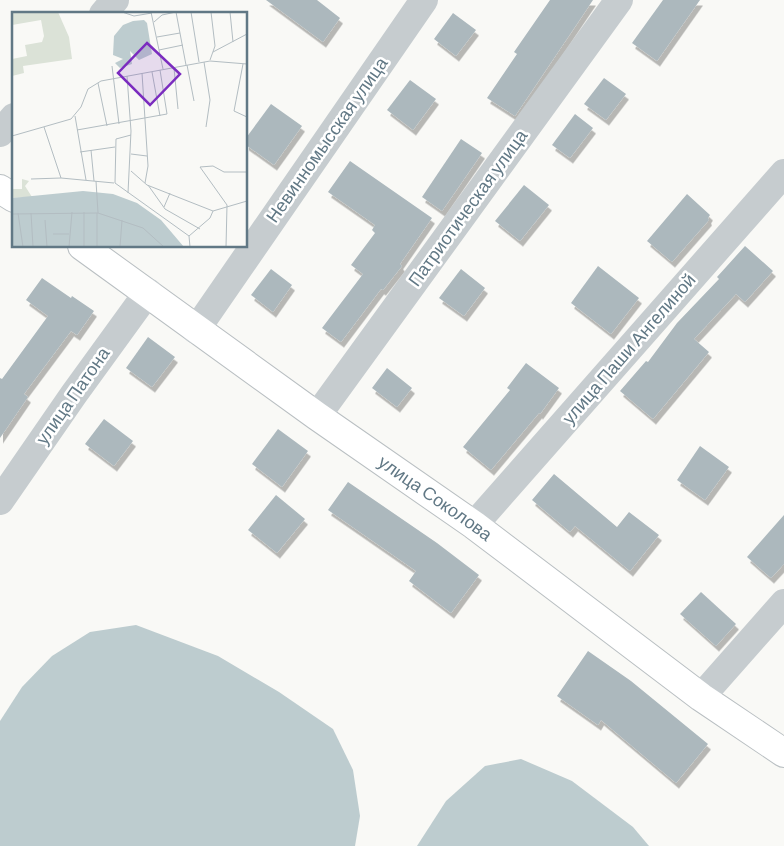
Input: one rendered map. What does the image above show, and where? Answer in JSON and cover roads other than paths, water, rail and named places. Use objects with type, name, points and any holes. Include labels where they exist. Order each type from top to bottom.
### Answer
[{"type":"main road","points":[[0,189],[12,197]]},
{"type":"main road","name":"улица Соколова","points":[[85,248],[317,416],[474,524],[701,697],[784,753]]},
{"type":"street","points":[[105,12],[115,0]]},
{"type":"street","name":"Невинномысская улица","points":[[196,330],[424,0]]},
{"type":"street","name":"Патриотическая улица","points":[[317,416],[620,0]]},
{"type":"street","points":[[0,133],[12,119]]},
{"type":"street","name":"улица Паши Ангелиной","points":[[474,524],[784,173]]},
{"type":"street","name":"улица Патона","points":[[0,501],[148,292]]},
{"type":"street","points":[[701,697],[784,602]]}]
